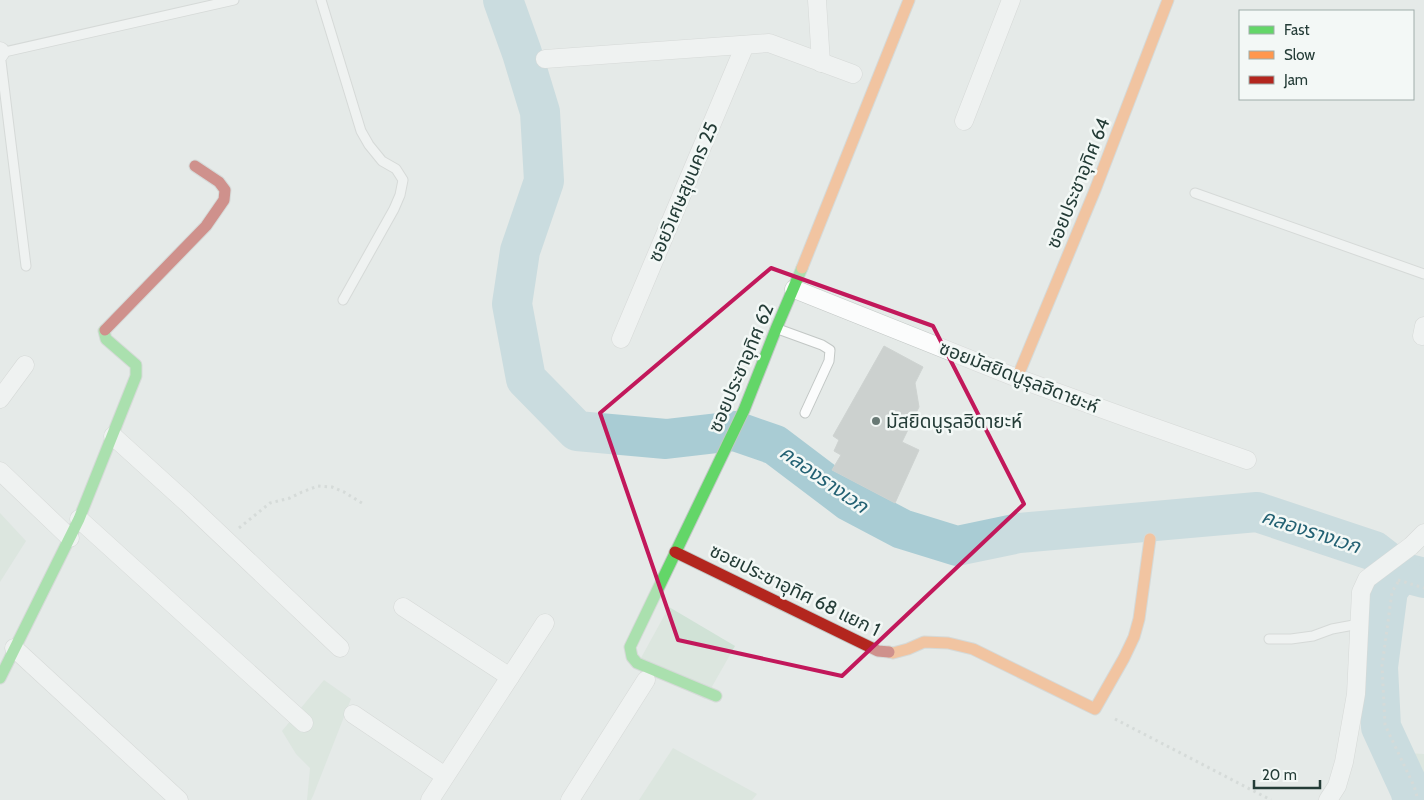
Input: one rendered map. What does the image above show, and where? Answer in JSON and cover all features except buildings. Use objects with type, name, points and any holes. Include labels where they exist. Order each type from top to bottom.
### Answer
[{"type":"street","points":[[817,0],[821,62]]},
{"type":"street","name":"ซอยประชาอุทิศ 62","points":[[716,696],[637,663],[632,658],[630,647],[744,410],[909,0]]},
{"type":"street","points":[[964,121],[1011,0]]},
{"type":"street","name":"ซอยประชาอุทิศ 64","points":[[1017,378],[1135,91],[1168,0]]},
{"type":"street","points":[[546,59],[768,43],[853,74]]},
{"type":"street","name":"ซอยวิเศษสุขนคร 25","points":[[621,339],[746,45]]},
{"type":"street","points":[[0,678],[79,519],[136,376],[136,365],[106,339],[104,331],[206,226],[224,200],[225,190],[219,182],[195,166]]},
{"type":"street","name":"ซอยมัสยิดนูรุลฮิดายะห์","points":[[794,289],[1017,378],[1247,460]]},
{"type":"street","points":[[0,399],[25,366]]},
{"type":"street","points":[[113,436],[340,648]]},
{"type":"street","points":[[0,471],[70,538]]},
{"type":"street","points":[[79,519],[304,723]]},
{"type":"street","points":[[1328,800],[1337,786],[1349,736],[1356,694],[1360,592],[1367,579],[1411,546],[1424,533]]},
{"type":"street","points":[[1094,709],[1134,637],[1139,619],[1150,539]]},
{"type":"street","name":"ซอยประชาอุทิศ 68 แยก 1","points":[[675,552],[878,650],[893,653],[924,642],[948,643],[973,649],[1094,709]]},
{"type":"street","points":[[403,607],[510,677]]},
{"type":"street","points":[[430,800],[545,623]]},
{"type":"street","points":[[14,648],[179,800]]},
{"type":"street","points":[[570,800],[646,680]]},
{"type":"street","points":[[353,714],[445,776]]},
{"type":"lane","points":[[26,266],[0,53],[234,0]]},
{"type":"lane","points":[[320,0],[361,131],[382,161],[396,169],[403,180],[400,196],[394,209],[343,300]]},
{"type":"lane","points":[[1196,193],[1424,274]]},
{"type":"lane","points":[[776,329],[830,350],[829,361],[805,413]]},
{"type":"lane","points":[[1269,639],[1291,640],[1359,624]]},
{"type":"path","points":[[225,539],[270,503],[290,498],[318,486],[332,487],[365,504]]},
{"type":"path","points":[[1394,577],[1399,581],[1424,588]]},
{"type":"path","points":[[1399,581],[1392,592],[1382,666],[1385,725],[1414,786],[1418,800]]},
{"type":"path","points":[[1094,709],[1271,800]]},
{"type":"highlighted area","points":[[771,268],[933,326],[1024,504],[842,676],[678,640],[600,413]]},
{"type":"green space","points":[[0,513],[26,541],[0,582]]},
{"type":"green space","points":[[669,607],[735,646],[705,699],[636,667]]},
{"type":"green space","points":[[324,680],[351,699],[313,796],[311,800],[307,800],[310,768],[296,754],[282,731]]},
{"type":"green space","points":[[673,748],[757,794],[752,800],[639,800]]},
{"type":"green space","points":[[1407,753],[1424,754],[1424,795],[1420,796]]},
{"type":"waterway","name":"คลองรางเวก","points":[[503,0],[540,112],[544,181],[520,251],[512,304],[526,379],[577,431],[666,439],[735,431],[775,445],[849,501],[902,529],[957,546],[1019,533],[1257,512],[1374,551],[1401,572],[1424,578]]},
{"type":"waterway","points":[[1401,572],[1388,590],[1378,667],[1381,727],[1413,800]]},
{"type":"traffic: fast","points":[[716,696],[637,663],[632,657],[630,647],[744,410],[802,268]]},
{"type":"traffic: fast","points":[[0,678],[79,519],[136,376],[136,365],[106,339],[105,330]]},
{"type":"traffic: slow","points":[[802,268],[909,0]]},
{"type":"traffic: slow","points":[[1017,378],[1095,190],[1168,0]]},
{"type":"traffic: slow","points":[[889,652],[893,653],[908,649],[924,642],[948,643],[973,649],[1095,709],[1134,637],[1139,619],[1150,539]]},
{"type":"traffic: jam","points":[[105,330],[206,226],[224,200],[225,190],[219,182],[195,166]]},
{"type":"traffic: jam","points":[[675,552],[878,651],[889,652]]},
{"type":"place","name":"มัสยิดนูรุลฮิดายะห์","points":[[876,421]]}]
